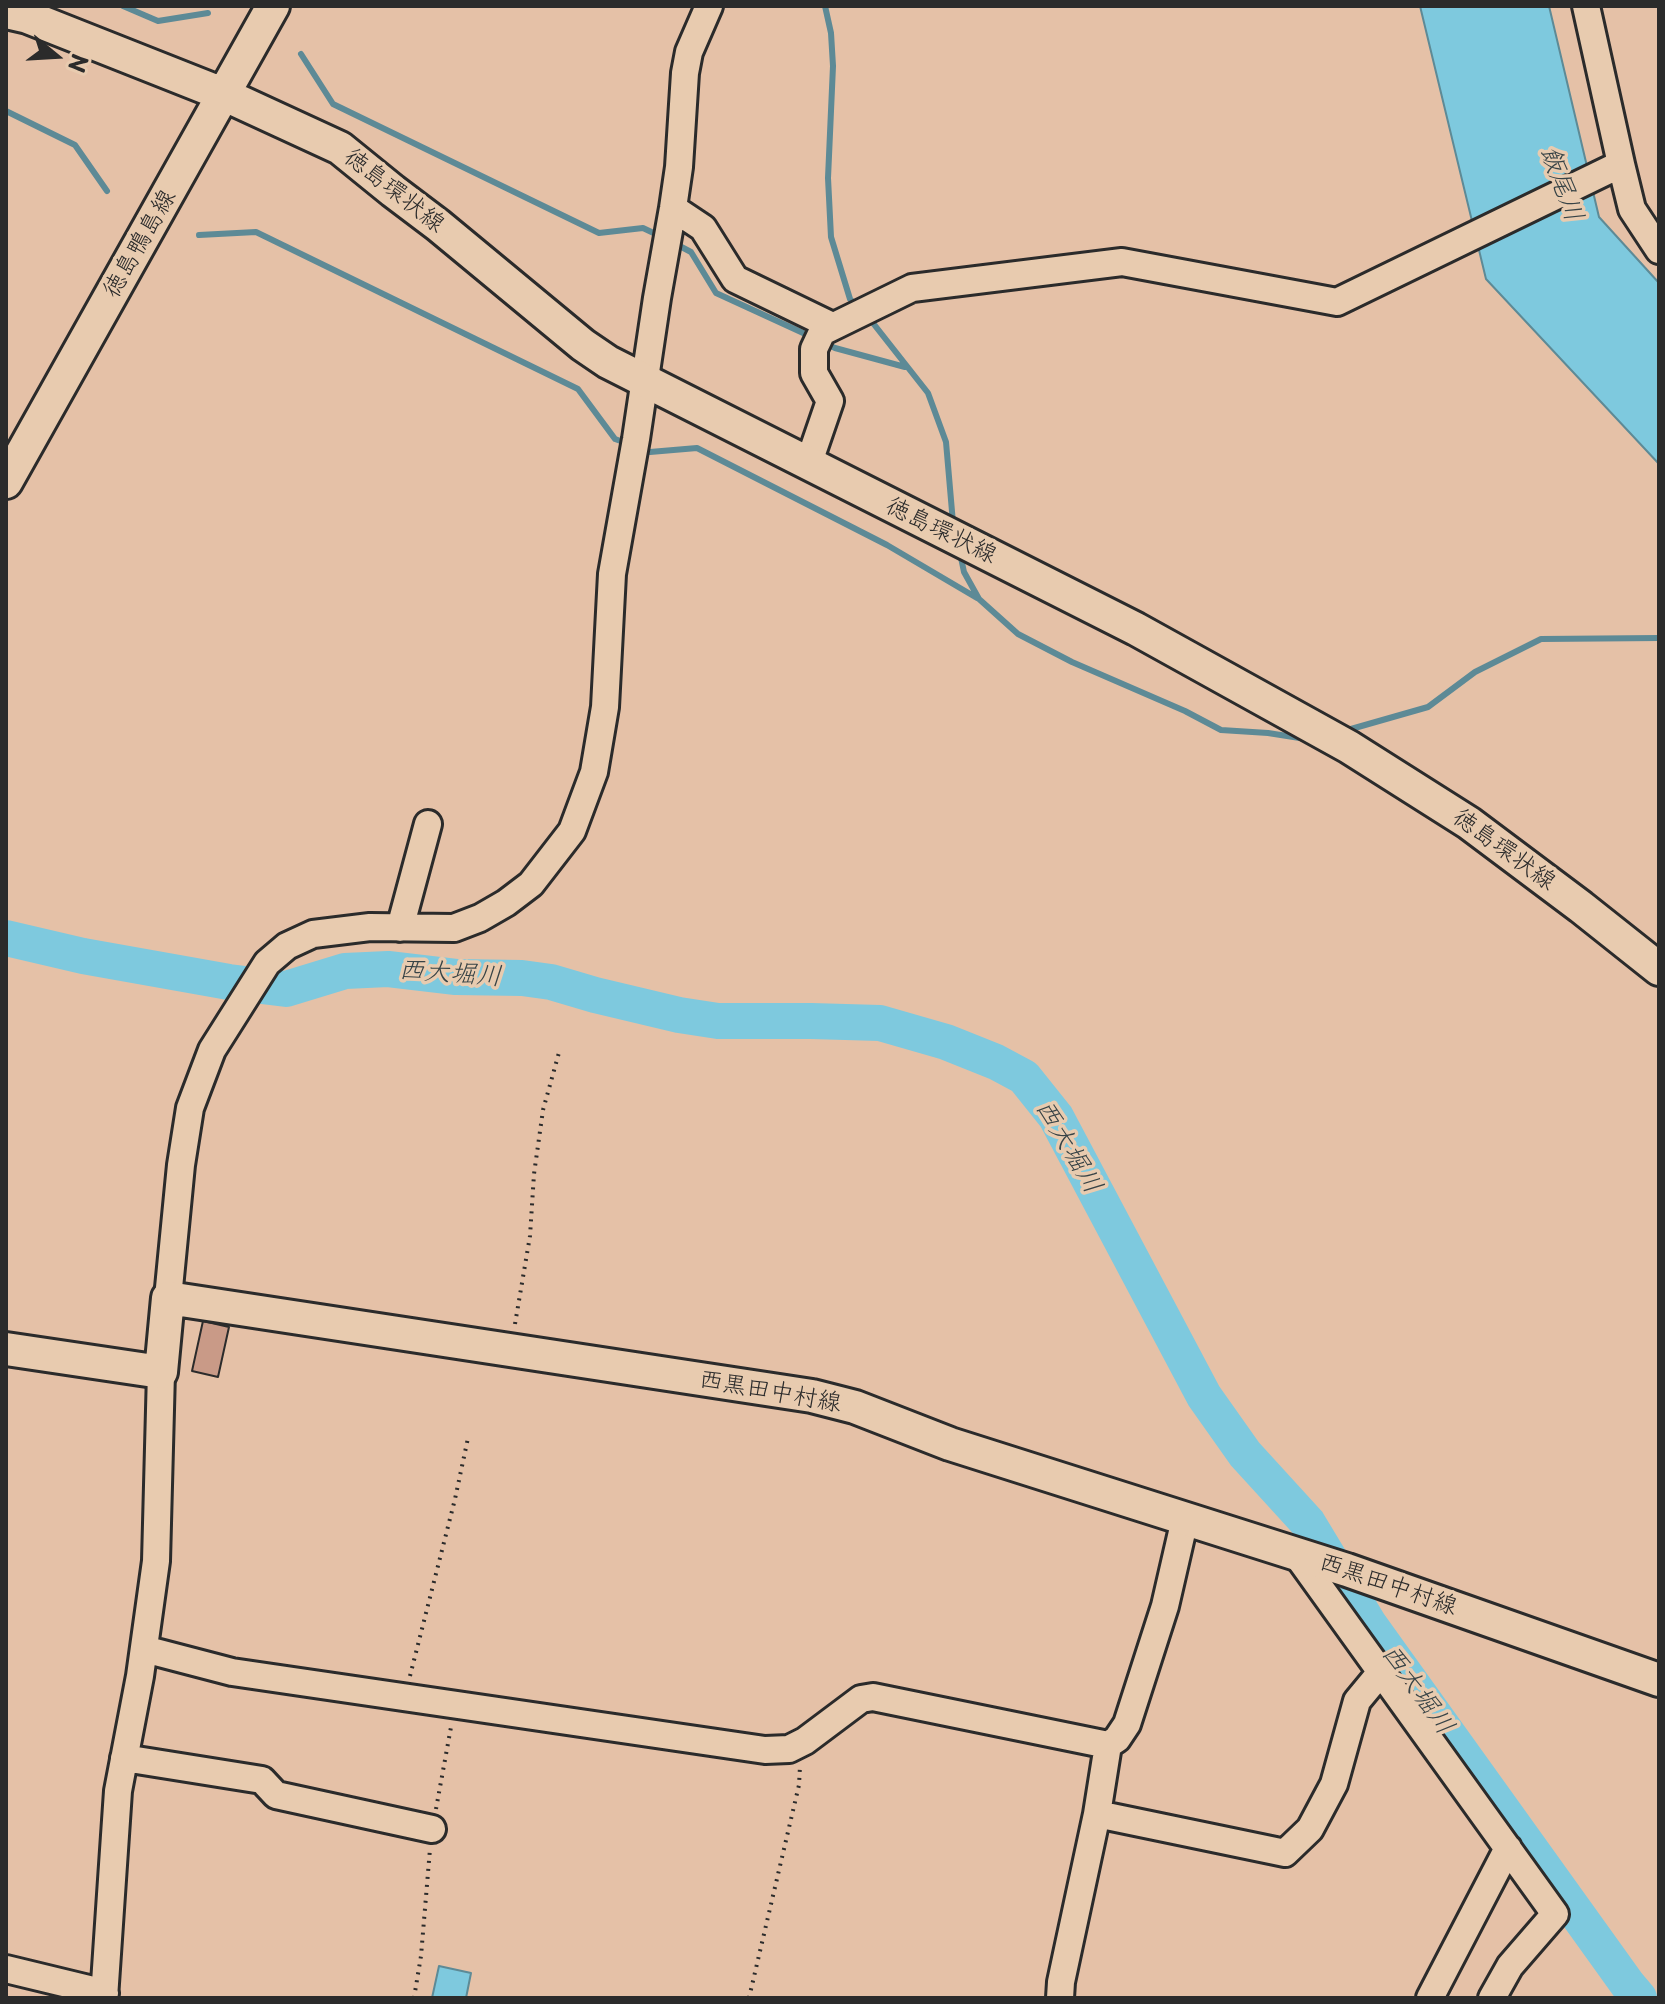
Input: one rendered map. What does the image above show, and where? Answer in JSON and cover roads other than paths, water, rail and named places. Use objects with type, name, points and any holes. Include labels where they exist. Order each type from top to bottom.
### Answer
[{"type":"main road","name":"徳島環状線","points":[[54,6],[225,95],[340,148],[608,362],[1136,629],[1349,747],[1469,823],[1659,969]]},
{"type":"main road","name":"徳島鴨島線","points":[[6,482],[273,6]]},
{"type":"main road","name":"徳島環状線","points":[[6,12],[28,17],[225,95]]},
{"type":"main road","name":"西黒田中村線","points":[[168,1298],[812,1396],[855,1407],[950,1444],[1320,1562],[1659,1680]]},
{"type":"main road","points":[[6,1349],[161,1372],[168,1298]]},
{"type":"street","points":[[168,1298],[190,1108],[212,1050],[267,963],[287,946],[313,934],[370,927],[454,928],[480,918],[531,884],[572,831],[594,772],[605,707],[612,574],[679,167],[685,73],[689,52],[709,6]]},
{"type":"street","points":[[1586,6],[1614,168],[1632,209],[1659,250]]},
{"type":"street","points":[[808,465],[830,401],[814,373],[827,332],[912,288],[1122,262],[1337,302],[1614,168]]},
{"type":"street","points":[[669,229],[703,228],[735,279],[827,332]]},
{"type":"street","points":[[400,928],[428,824]]},
{"type":"street","points":[[6,1969],[105,1996],[118,1791],[144,1649],[156,1561],[161,1372]]},
{"type":"street","points":[[144,1649],[232,1672],[765,1750],[789,1749],[861,1699],[873,1697],[1108,1745],[1117,1739],[1127,1724],[1165,1606],[1185,1519]]},
{"type":"street","points":[[1320,1562],[1381,1672],[1555,1914],[1510,1966],[1492,1998]]},
{"type":"street","points":[[1097,1814],[1285,1853],[1310,1829],[1316,1818],[1334,1784],[1357,1701],[1381,1672]]},
{"type":"street","points":[[1060,1998],[1108,1745]]},
{"type":"street","points":[[124,1758],[262,1780],[276,1795],[432,1829]]},
{"type":"street","points":[[1430,1998],[1508,1848]]},
{"type":"water","name":"飯尾川","points":[[1420,6],[1549,6],[1599,217],[1659,283],[1659,464],[1486,279]]},
{"type":"water","points":[[439,1966],[471,1973],[466,1998],[432,1998]]},
{"type":"waterway","points":[[123,6],[158,21],[208,13]]},
{"type":"waterway","points":[[825,6],[833,66],[828,178],[831,237],[850,299],[858,307]]},
{"type":"waterway","points":[[301,54],[333,104],[599,233],[643,228],[662,237]]},
{"type":"waterway","points":[[6,111],[75,145],[107,191]]},
{"type":"waterway","points":[[199,235],[256,232],[578,389],[615,439],[629,444]]},
{"type":"waterway","points":[[672,242],[691,252],[716,293],[814,338]]},
{"type":"waterway","points":[[869,318],[928,393],[946,442],[953,523]]},
{"type":"waterway","points":[[824,343],[905,367]]},
{"type":"waterway","points":[[639,448],[650,452],[697,448],[887,545],[977,598]]},
{"type":"waterway","points":[[960,553],[964,572],[979,599],[1018,634],[1221,730],[1306,739]]},
{"type":"waterway","points":[[1344,731],[1428,707],[1475,672],[1541,639],[1659,638]]},
{"type":"waterway","name":"西大堀川","points":[[6,938],[83,956],[286,989],[345,971],[388,969],[456,977],[522,978],[551,982],[679,1015],[718,1021],[880,1023],[946,1042],[1024,1077],[1056,1117],[1204,1396],[1245,1454],[1308,1523],[1369,1624],[1639,1998]]}]
